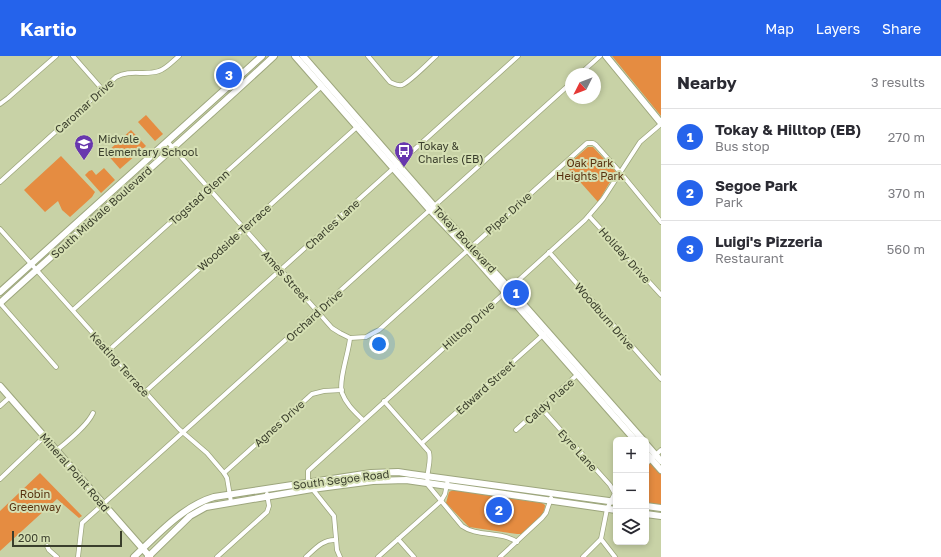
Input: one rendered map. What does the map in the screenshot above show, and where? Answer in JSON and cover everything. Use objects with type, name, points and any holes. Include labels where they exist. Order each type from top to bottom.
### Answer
[{"type":"street","points":[[0,104],[56,56]]},
{"type":"street","points":[[73,56],[102,89]]},
{"type":"street","name":"Caromar Drive","points":[[0,182],[116,77],[123,73],[154,73],[161,71],[179,56]]},
{"type":"street","name":"South Midvale Boulevard","points":[[0,292],[262,56]]},
{"type":"street","name":"South Midvale Boulevard","points":[[0,303],[221,106],[274,56]]},
{"type":"street","name":"Tokay Boulevard","points":[[295,56],[324,85],[432,208],[470,248],[580,373],[639,437]]},
{"type":"street","name":"Tokay Boulevard","points":[[303,56],[324,85]]},
{"type":"street","points":[[368,56],[390,82],[395,85],[403,85],[434,57]]},
{"type":"street","name":"Charles Lane","points":[[145,392],[518,56]]},
{"type":"street","points":[[587,68],[600,56]]},
{"type":"street","points":[[606,56],[661,124]]},
{"type":"street","points":[[221,106],[239,82],[240,76]]},
{"type":"street","name":"Togstad Glenn","points":[[73,310],[324,85]]},
{"type":"street","name":"Orchard Drive","points":[[78,557],[82,523],[565,87]]},
{"type":"street","name":"Hilltop Drive","points":[[310,486],[307,475],[310,468],[589,216],[603,199],[640,142],[661,124]]},
{"type":"street","name":"Woodside Terrace","points":[[108,351],[359,125]]},
{"type":"street","name":"Ames Street","points":[[167,141],[208,189],[335,330],[350,338]]},
{"type":"street","name":"Piper Drive","points":[[350,338],[366,336],[379,330],[585,144],[590,142],[596,145],[620,172]]},
{"type":"street","points":[[620,172],[661,222]]},
{"type":"street","name":"Holiday Drive","points":[[589,216],[661,295]]},
{"type":"street","name":"Keating Terrace","points":[[0,229],[32,263],[145,392],[183,433],[207,453],[224,473],[227,478],[231,502]]},
{"type":"street","name":"Woodburn Drive","points":[[549,252],[661,380]]},
{"type":"street","points":[[0,303],[56,367]]},
{"type":"street","name":"Edward Street","points":[[422,443],[545,333]]},
{"type":"street","points":[[350,338],[342,377],[342,390],[348,405],[363,420]]},
{"type":"street","name":"Tokay Boulevard","points":[[580,373],[632,437]]},
{"type":"street","name":"Caldy Place","points":[[516,430],[580,373]]},
{"type":"street","name":"Mineral Point Road","points":[[0,386],[149,557]]},
{"type":"street","name":"Agnes Drive","points":[[224,473],[312,394],[324,390],[342,390]]},
{"type":"street","points":[[0,406],[10,397]]},
{"type":"street","points":[[384,400],[427,448],[430,456],[427,483],[462,526],[468,530],[510,537],[517,542]]},
{"type":"street","name":"Eyre Lane","points":[[541,408],[613,489]]},
{"type":"street","points":[[57,450],[79,430],[93,413]]},
{"type":"street","points":[[0,479],[44,437]]},
{"type":"street","points":[[649,450],[661,470]]},
{"type":"street","points":[[649,461],[661,450]]},
{"type":"street","points":[[649,455],[661,461]]},
{"type":"street","name":"South Segoe Road","points":[[149,557],[190,516],[198,510],[211,505],[267,496],[378,473],[398,472],[613,502]]},
{"type":"street","points":[[378,557],[441,501],[445,494],[448,479]]},
{"type":"street","name":"South Segoe Road","points":[[134,557],[184,511],[193,505],[203,500],[266,489],[380,480],[406,480],[613,510]]},
{"type":"street","points":[[310,486],[334,516],[337,550],[340,557]]},
{"type":"street","points":[[217,557],[267,512],[269,506],[266,489]]},
{"type":"street","points":[[500,557],[542,518],[546,513],[552,493]]},
{"type":"street","points":[[583,557],[602,539],[607,509],[613,502]]},
{"type":"street","points":[[649,506],[661,508]]},
{"type":"street","points":[[649,514],[661,516]]},
{"type":"street","points":[[398,539],[414,557]]},
{"type":"street","points":[[602,539],[615,557]]},
{"type":"street","points":[[306,557],[323,542],[336,540]]},
{"type":"street","points":[[47,546],[49,550],[57,557]]},
{"type":"green space","points":[[612,56],[661,56],[661,116]]},
{"type":"green space","points":[[146,115],[163,134],[155,141],[138,122]]},
{"type":"green space","points":[[131,130],[146,146],[120,169],[106,153]]},
{"type":"green space","name":"Oak Park Heights Park","points":[[588,147],[593,147],[616,172],[598,202],[566,166]]},
{"type":"green space","points":[[61,156],[95,192],[92,197],[70,217],[62,210],[58,201],[45,212],[24,190]]},
{"type":"green space","points":[[104,168],[115,180],[101,193],[85,175],[92,170],[96,175]]},
{"type":"green space","points":[[651,459],[661,470],[661,508],[649,506],[649,461]]},
{"type":"green space","name":"Robin Greenway","points":[[40,473],[82,516],[79,518],[57,499],[0,551],[0,511]]},
{"type":"green space","points":[[453,490],[542,503],[545,505],[543,514],[540,518],[521,534],[469,527],[446,503],[449,492]]},
{"type":"place","name":"Luigi's Pizzeria","points":[[229,75]]},
{"type":"place","name":"Midvale Elementary School","points":[[84,161]]},
{"type":"place","name":"Tokay & Charles (EB)","points":[[404,168]]},
{"type":"place","name":"Tokay & Hilltop (EB)","points":[[516,293]]},
{"type":"place","name":"Segoe Park","points":[[499,510]]}]
